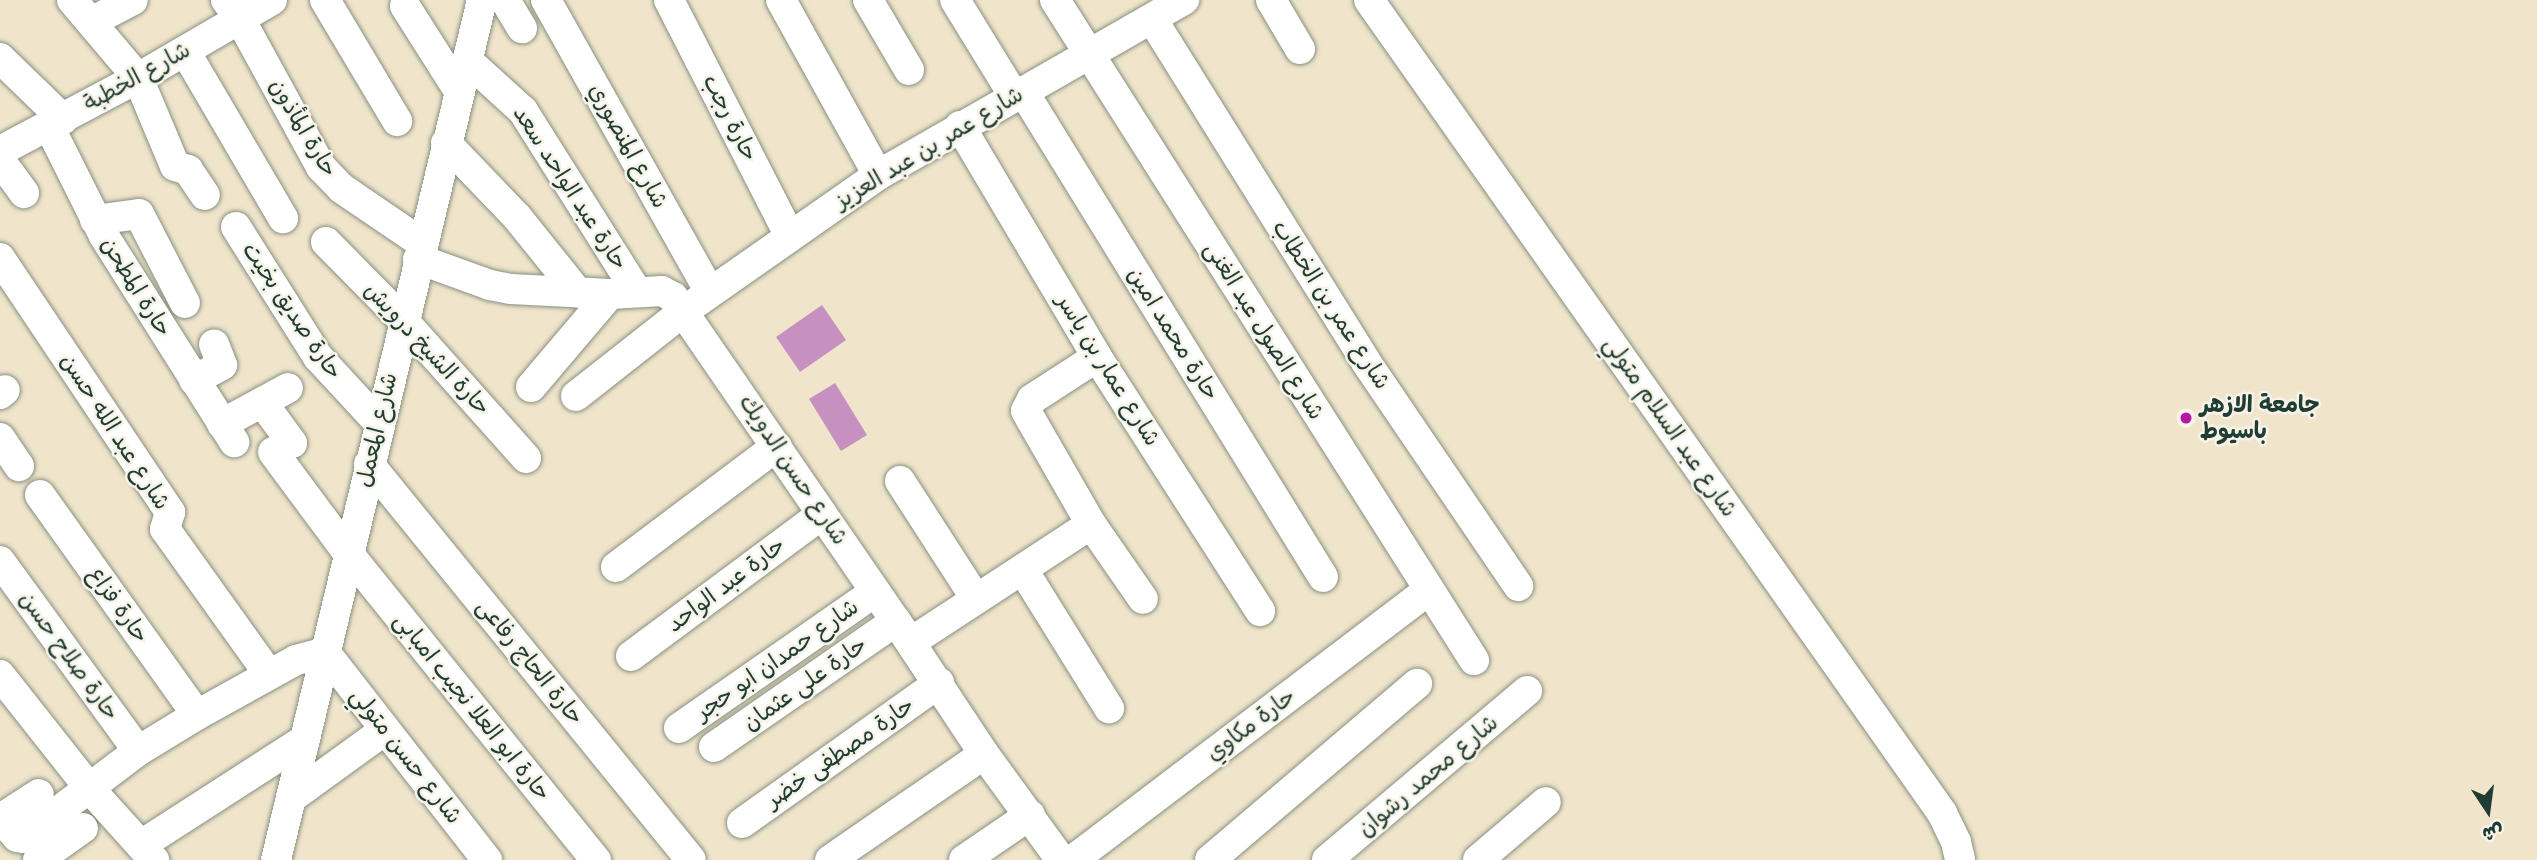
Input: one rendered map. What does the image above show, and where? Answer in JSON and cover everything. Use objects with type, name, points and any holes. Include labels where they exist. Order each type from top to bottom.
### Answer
[{"type":"street","points":[[133,0],[82,11],[138,78],[175,166],[188,170],[205,195]]},
{"type":"street","name":"شارع الخطبة","points":[[0,151],[185,51],[233,9],[272,0]]},
{"type":"street","points":[[325,0],[397,121]]},
{"type":"street","name":"شارع المعمل","points":[[276,860],[403,320],[482,0]]},
{"type":"street","points":[[505,0],[522,29]]},
{"type":"street","name":"شارع المنصوري","points":[[546,0],[710,292]]},
{"type":"street","name":"حارة رجب","points":[[669,0],[790,236]]},
{"type":"street","points":[[781,0],[878,175]]},
{"type":"street","points":[[868,0],[909,70]]},
{"type":"street","name":"حارة محمد امين","points":[[955,0],[1018,93],[1323,577]]},
{"type":"street","name":"شارع الصول عبد الغنى","points":[[1055,0],[1474,660]]},
{"type":"street","points":[[1270,0],[1300,49]]},
{"type":"street","name":"شارع عبد السلام متولي","points":[[1369,0],[1942,813],[1956,842],[1960,860]]},
{"type":"street","points":[[405,6],[459,91]]},
{"type":"street","name":"شارع عمر بن عبد العزيز","points":[[576,396],[684,311],[878,175],[1089,55],[1164,8]]},
{"type":"street","name":"شارع عمر بن الخطاب","points":[[1164,8],[1366,362],[1518,586]]},
{"type":"street","name":"حارة المأذون","points":[[233,9],[321,167],[341,188],[420,251]]},
{"type":"street","points":[[185,51],[283,218]]},
{"type":"street","name":"حارة المطحن","points":[[0,58],[56,122],[95,220],[135,290],[228,433],[262,402]]},
{"type":"street","name":"حارة عبد الواحد سعد","points":[[467,60],[523,111],[624,293]]},
{"type":"street","name":"شارع عمار بن ياسر","points":[[960,126],[1097,357],[1260,611]]},
{"type":"street","points":[[446,143],[517,217],[578,293]]},
{"type":"street","points":[[0,160],[23,192]]},
{"type":"street","points":[[95,220],[139,214],[185,303]]},
{"type":"street","name":"حارة صديق بخيت","points":[[236,227],[318,357],[379,423]]},
{"type":"street","name":"حارة الشيخ درويش","points":[[326,242],[403,320],[526,458]]},
{"type":"street","name":"شارع حسن الدويك","points":[[420,251],[490,285],[578,293],[667,292],[684,311],[939,683],[984,754],[1061,860]]},
{"type":"street","name":"شارع عبد الله حسن","points":[[0,258],[170,512],[165,529],[269,674]]},
{"type":"street","points":[[531,387],[624,293]]},
{"type":"street","points":[[194,380],[222,365],[214,344]]},
{"type":"street","points":[[1097,357],[1032,399],[1026,411],[1091,524],[1143,599]]},
{"type":"street","points":[[262,402],[288,388]]},
{"type":"street","name":"حارة ابو العلا نجيب امبابى","points":[[262,402],[283,447],[348,553],[596,860]]},
{"type":"street","points":[[0,439],[19,466]]},
{"type":"street","points":[[616,568],[777,446]]},
{"type":"street","name":"حارة الحاج رفاعى","points":[[369,464],[691,860]]},
{"type":"street","points":[[900,481],[976,599]]},
{"type":"street","name":"حارة فزاع","points":[[40,495],[197,715]]},
{"type":"street","name":"حارة عبد الواحد","points":[[631,656],[822,514]]},
{"type":"street","name":"حارة على عثمان","points":[[714,747],[903,631],[976,599],[1091,524]]},
{"type":"street","name":"حارة صلاح حسن","points":[[0,561],[138,751]]},
{"type":"street","points":[[1023,570],[1109,708]]},
{"type":"street","name":"حارة مكاوي","points":[[1073,860],[1429,590]]},
{"type":"street","name":"شارع حمدان ابو حجر","points":[[679,728],[875,592]]},
{"type":"street","points":[[36,850],[90,789],[138,751],[269,674],[309,655],[325,652]]},
{"type":"street","name":"شارع حسن متولي","points":[[325,652],[486,860]]},
{"type":"street","points":[[0,675],[90,789],[147,853],[304,740]]},
{"type":"street","name":"حارة مصطفى خضر","points":[[742,823],[939,683]]},
{"type":"street","points":[[1210,860],[1416,684]]},
{"type":"street","name":"شارع محمد رشوان","points":[[1328,860],[1527,691]]},
{"type":"street","points":[[291,798],[385,730]]},
{"type":"street","points":[[830,860],[984,754]]},
{"type":"street","points":[[36,850],[23,838],[17,837],[0,819],[39,794]]},
{"type":"street","points":[[1478,860],[1546,802]]},
{"type":"street","points":[[964,860],[1030,814]]},
{"type":"street","points":[[36,850],[83,828]]},
{"type":"building","points":[[822,305],[846,340],[800,372],[776,337]]},
{"type":"building","points":[[835,383],[867,435],[841,451],[809,399]]},
{"type":"place","name":"جامعة الازهر باسيوط","points":[[2186,418]]}]
